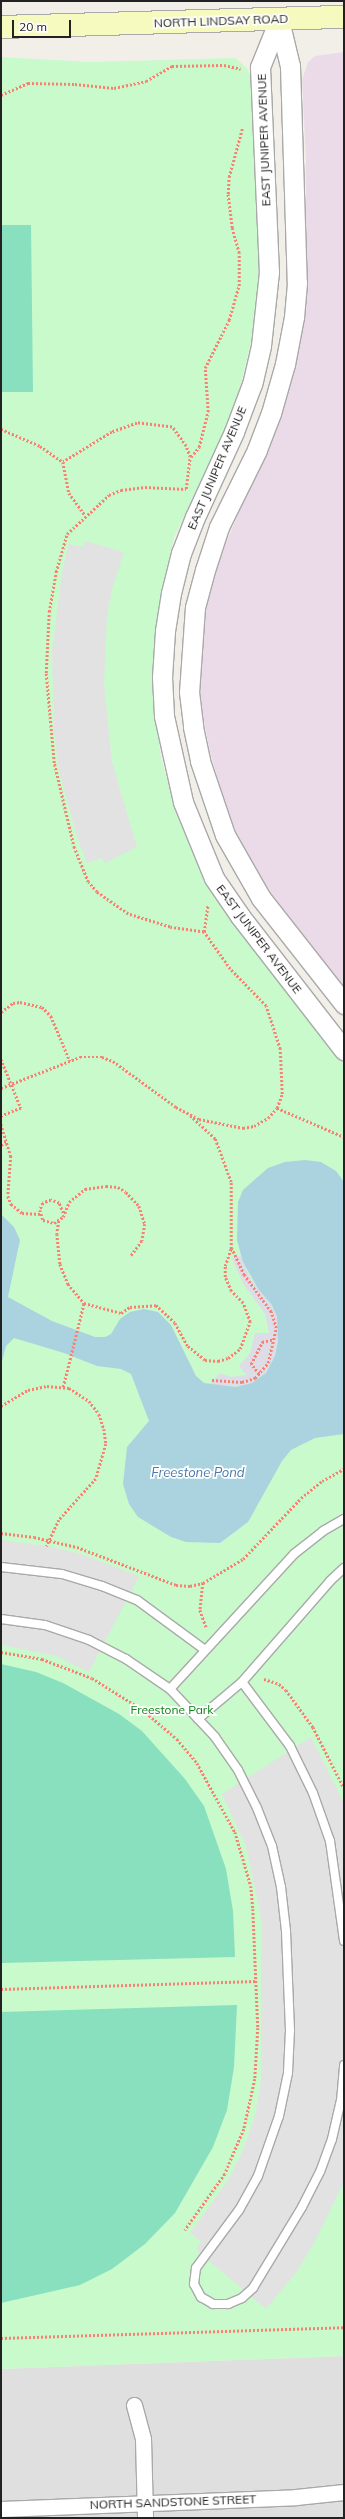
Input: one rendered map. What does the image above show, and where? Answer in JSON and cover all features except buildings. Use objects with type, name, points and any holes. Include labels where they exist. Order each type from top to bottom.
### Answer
[{"type":"main road","name":"NORTH LINDSAY ROAD","points":[[1,27],[344,17]]},
{"type":"street","points":[[279,20],[290,66],[296,267],[294,317],[285,364],[271,413],[257,450],[219,527],[205,570],[196,607],[190,649],[189,692],[193,727],[200,761],[225,835],[261,898],[344,1004]]},
{"type":"street","name":"EAST JUNIPER AVENUE","points":[[279,20],[260,66],[269,272],[261,346],[252,384],[234,432],[195,517],[181,553],[171,593],[165,631],[162,677],[164,716],[183,802],[214,878],[244,922],[344,1050]]},
{"type":"street","points":[[134,2405],[143,2439],[145,2511]]},
{"type":"street","name":"NORTH SANDSTONE STREET","points":[[1,2509],[145,2511],[344,2492]]},
{"type":"lane","points":[[170,1689],[215,1638],[294,1554],[323,1531],[344,1519]]},
{"type":"lane","points":[[1,1567],[62,1574],[102,1586],[137,1600],[205,1650]]},
{"type":"lane","points":[[198,1719],[242,1682],[330,1581],[344,1568]]},
{"type":"lane","points":[[1,1619],[45,1625],[89,1640],[126,1659],[170,1689],[198,1719],[238,1770],[257,1808],[272,1846],[284,1910],[290,2030],[284,2094],[266,2156],[239,2210],[196,2268],[194,2284],[201,2297],[213,2304],[228,2304],[242,2298],[253,2288],[320,2172],[332,2139],[341,2101],[344,2065]]},
{"type":"lane","points":[[242,1682],[290,1746],[313,1793],[330,1841],[344,1941]]},
{"type":"path","points":[[1,96],[28,83],[60,83],[114,88],[146,81],[172,66],[234,66],[242,70],[246,75]]},
{"type":"path","points":[[190,457],[199,446],[208,412],[205,368],[229,320],[239,286],[239,253],[232,228],[228,194],[229,177],[242,124]]},
{"type":"path","points":[[63,462],[112,432],[136,423],[172,427],[186,446],[190,457],[186,489],[145,487],[121,490],[109,495],[85,515],[67,534],[63,543],[49,612],[46,673],[54,763],[74,848],[88,882],[118,908],[156,923],[204,932]]},
{"type":"path","points":[[1,428],[40,446],[63,462],[69,492],[85,515]]},
{"type":"path","points":[[187,1113],[215,1124],[243,1128],[262,1123],[277,1108],[282,1094],[282,1066],[271,1017],[257,996],[224,962],[204,932],[205,914],[210,900]]},
{"type":"path","points":[[1,1012],[12,1003],[29,1002],[42,1007],[51,1016],[70,1061]]},
{"type":"path","points":[[1,1088],[70,1061],[90,1056],[113,1061],[187,1113],[215,1138],[224,1158],[231,1182],[231,1249],[225,1266],[225,1277],[231,1291],[243,1303],[250,1322],[240,1349],[228,1358],[218,1361],[196,1355],[188,1346],[175,1323],[156,1305],[130,1307],[121,1313],[84,1303],[68,1284],[60,1264],[57,1234],[59,1221],[70,1202],[85,1189],[106,1186],[118,1187],[126,1192],[139,1206],[145,1224],[142,1241],[131,1256]]},
{"type":"path","points":[[1,1059],[3,1069],[21,1108],[1,1116]]},
{"type":"path","points":[[277,1108],[344,1137]]},
{"type":"path","points":[[1,1124],[7,1141],[11,1166],[8,1196],[11,1204],[22,1213],[40,1214],[47,1223],[59,1221]]},
{"type":"path","points":[[1,1145],[7,1141]]},
{"type":"path","points":[[40,1214],[43,1203],[51,1200],[59,1203],[63,1213]]},
{"type":"path","points":[[212,1380],[242,1382],[255,1378],[268,1363],[276,1328],[271,1312],[244,1275],[231,1249]]},
{"type":"path","points":[[63,1387],[84,1303]]},
{"type":"path","points":[[259,1374],[251,1364],[262,1342],[274,1340]]},
{"type":"path","points":[[1,1406],[28,1390],[47,1386],[63,1387],[78,1393],[92,1405],[104,1429],[106,1444],[96,1478],[59,1520],[47,1546]]},
{"type":"path","points":[[1,1533],[50,1540],[116,1561],[176,1585],[190,1586],[203,1583],[243,1558],[301,1498],[322,1481],[344,1469]]},
{"type":"path","points":[[203,1583],[201,1616],[215,1638]]},
{"type":"path","points":[[1,1652],[42,1659],[92,1678],[130,1700],[159,1722],[197,1763],[235,1832],[251,1886],[257,1981],[257,2057],[250,2108],[225,2174],[186,2230]]},
{"type":"path","points":[[250,1673],[279,1684],[286,1690],[313,1727],[344,1788]]},
{"type":"path","points":[[1,1989],[257,1981]]},
{"type":"path","points":[[1,2338],[344,2327]]},
{"type":"shaded area","points":[[344,52],[344,987],[272,894],[242,849],[228,815],[210,752],[201,705],[201,630],[216,567],[241,507],[271,444],[291,378],[302,328],[306,271],[306,159],[302,80],[308,62],[315,56]]},
{"type":"shaded area","points":[[85,541],[124,552],[112,589],[107,617],[104,684],[112,762],[137,847],[105,863],[101,858],[87,863],[77,837],[59,771],[54,731],[52,652],[62,572],[69,544],[83,547]]},
{"type":"shaded area","points":[[241,1255],[250,1277],[272,1305],[277,1317],[278,1341],[275,1356],[266,1373],[252,1383],[236,1387],[210,1384],[220,1373],[231,1377],[246,1375],[239,1366],[250,1353],[255,1333],[269,1333],[265,1314],[244,1285],[232,1259]]},
{"type":"shaded area","points":[[1,1540],[47,1546],[81,1554],[139,1576],[89,1672],[56,1656],[1,1645]]},
{"type":"shaded area","points":[[311,1737],[344,1803],[344,2182],[314,2243],[295,2274],[266,2309],[196,2250],[201,2241],[190,2233],[228,2180],[244,2148],[255,2116],[261,2080],[261,1918],[246,1846],[222,1794]]},
{"type":"shaded area","points":[[344,2356],[344,2518],[1,2518],[1,2369]]},
{"type":"green space","name":"Freestone Park","points":[[1,57],[91,62],[235,58],[247,68],[252,81],[259,266],[255,326],[236,404],[174,538],[162,587],[154,650],[153,697],[161,758],[175,807],[195,859],[228,916],[344,1065],[344,2356],[1,2369]]},
{"type":"green space","points":[[1,225],[31,225],[33,392],[1,392]]},
{"type":"green space","points":[[1,1664],[36,1672],[63,1683],[119,1714],[142,1731],[185,1779],[204,1806],[226,1869],[233,1911],[235,1957],[1,1963]]},
{"type":"green space","points":[[237,2005],[234,2067],[227,2110],[213,2147],[175,2213],[145,2244],[112,2269],[80,2285],[1,2303],[1,2012]]},
{"type":"water","name":"Freestone Pond","points":[[305,1160],[321,1162],[336,1171],[344,1182],[344,1434],[315,1438],[291,1450],[282,1461],[248,1522],[220,1543],[186,1542],[171,1537],[138,1517],[129,1504],[123,1484],[127,1447],[149,1421],[131,1374],[121,1369],[97,1366],[64,1353],[14,1338],[6,1346],[1,1365],[1,1214],[14,1227],[20,1240],[8,1297],[52,1321],[95,1337],[105,1337],[111,1334],[120,1319],[130,1312],[144,1309],[158,1312],[171,1325],[196,1376],[204,1383],[236,1387],[252,1383],[266,1373],[275,1356],[278,1341],[277,1317],[272,1305],[259,1290],[243,1262],[237,1240],[238,1202],[243,1190],[268,1168],[285,1162]]}]
